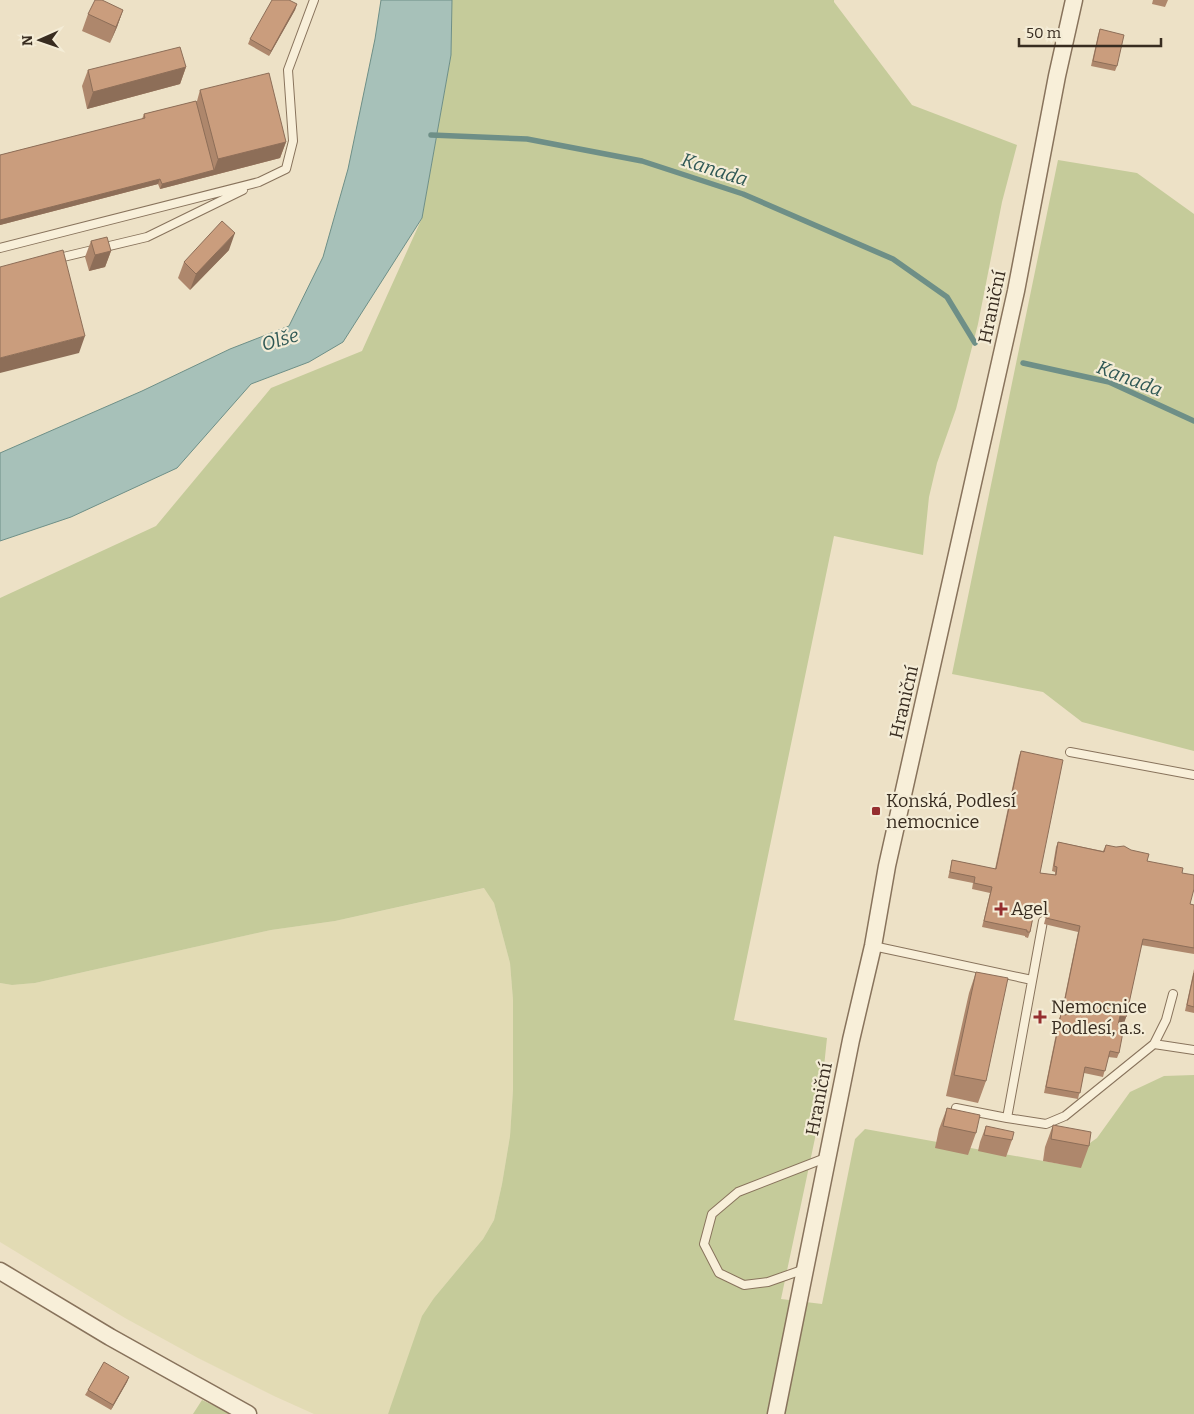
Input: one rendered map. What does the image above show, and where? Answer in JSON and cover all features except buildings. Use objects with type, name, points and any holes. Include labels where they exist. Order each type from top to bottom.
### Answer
[{"type":"street","name":"Hraniční","points":[[776,1414],[851,1040],[874,946],[887,866],[1016,291],[1074,0]]},
{"type":"street","points":[[0,1271],[118,1342],[248,1414]]},
{"type":"lane","points":[[46,261],[147,237],[286,169],[293,141],[288,70],[314,0]]},
{"type":"lane","points":[[0,248],[259,182]]},
{"type":"lane","points":[[1070,752],[1194,775]]},
{"type":"lane","points":[[1007,1118],[1042,921]]},
{"type":"lane","points":[[874,946],[1032,980]]},
{"type":"lane","points":[[956,1108],[1046,1124],[1065,1116],[1154,1044],[1166,1020],[1173,994]]},
{"type":"lane","points":[[1154,1044],[1194,1050]]},
{"type":"lane","points":[[805,1270],[768,1282],[744,1285],[718,1273],[704,1244],[712,1214],[738,1192],[828,1157]]},
{"type":"shaded area","points":[[485,888],[494,903],[510,963],[513,1000],[513,1090],[510,1136],[502,1184],[494,1220],[483,1239],[434,1298],[388,1414],[314,1414],[198,1358],[125,1318],[0,1242],[0,983],[12,985],[35,983],[271,930],[335,921]]},
{"type":"green space","points":[[452,0],[834,0],[912,105],[1017,145],[1002,202],[978,324],[956,409],[937,463],[929,497],[923,555],[834,536],[734,1020],[827,1038],[818,1124],[781,1299],[822,1304],[855,1139],[865,1129],[1060,1164],[1097,1138],[1130,1092],[1164,1076],[1194,1075],[1194,1414],[388,1414],[422,1316],[434,1298],[483,1239],[494,1220],[502,1184],[510,1136],[513,1090],[513,1000],[510,963],[494,903],[484,888],[335,921],[271,930],[35,983],[12,985],[0,983],[0,598],[156,526],[271,388],[362,351],[422,218],[451,55]]},
{"type":"green space","points":[[1058,160],[1137,173],[1194,214],[1194,751],[1082,722],[1043,692],[952,674]]},
{"type":"green space","points":[[202,1400],[232,1414],[193,1414]]},
{"type":"water","name":"Olše","points":[[381,0],[452,0],[451,55],[422,218],[343,342],[309,362],[251,384],[177,468],[71,517],[0,541],[0,453],[142,391],[230,349],[289,326],[323,257],[348,169],[375,39]]},
{"type":"waterway","name":"Kanada","points":[[431,135],[527,139],[642,161],[743,194],[893,259],[947,297],[975,343]]},
{"type":"waterway","name":"Kanada","points":[[1023,363],[1109,382],[1194,421]]},
{"type":"place","name":"Konská, Podlesí nemocnice","points":[[876,811]]},
{"type":"place","name":"Agel","points":[[1001,909]]},
{"type":"place","name":"Nemocnice Podlesí, a.s.","points":[[1040,1017]]}]
